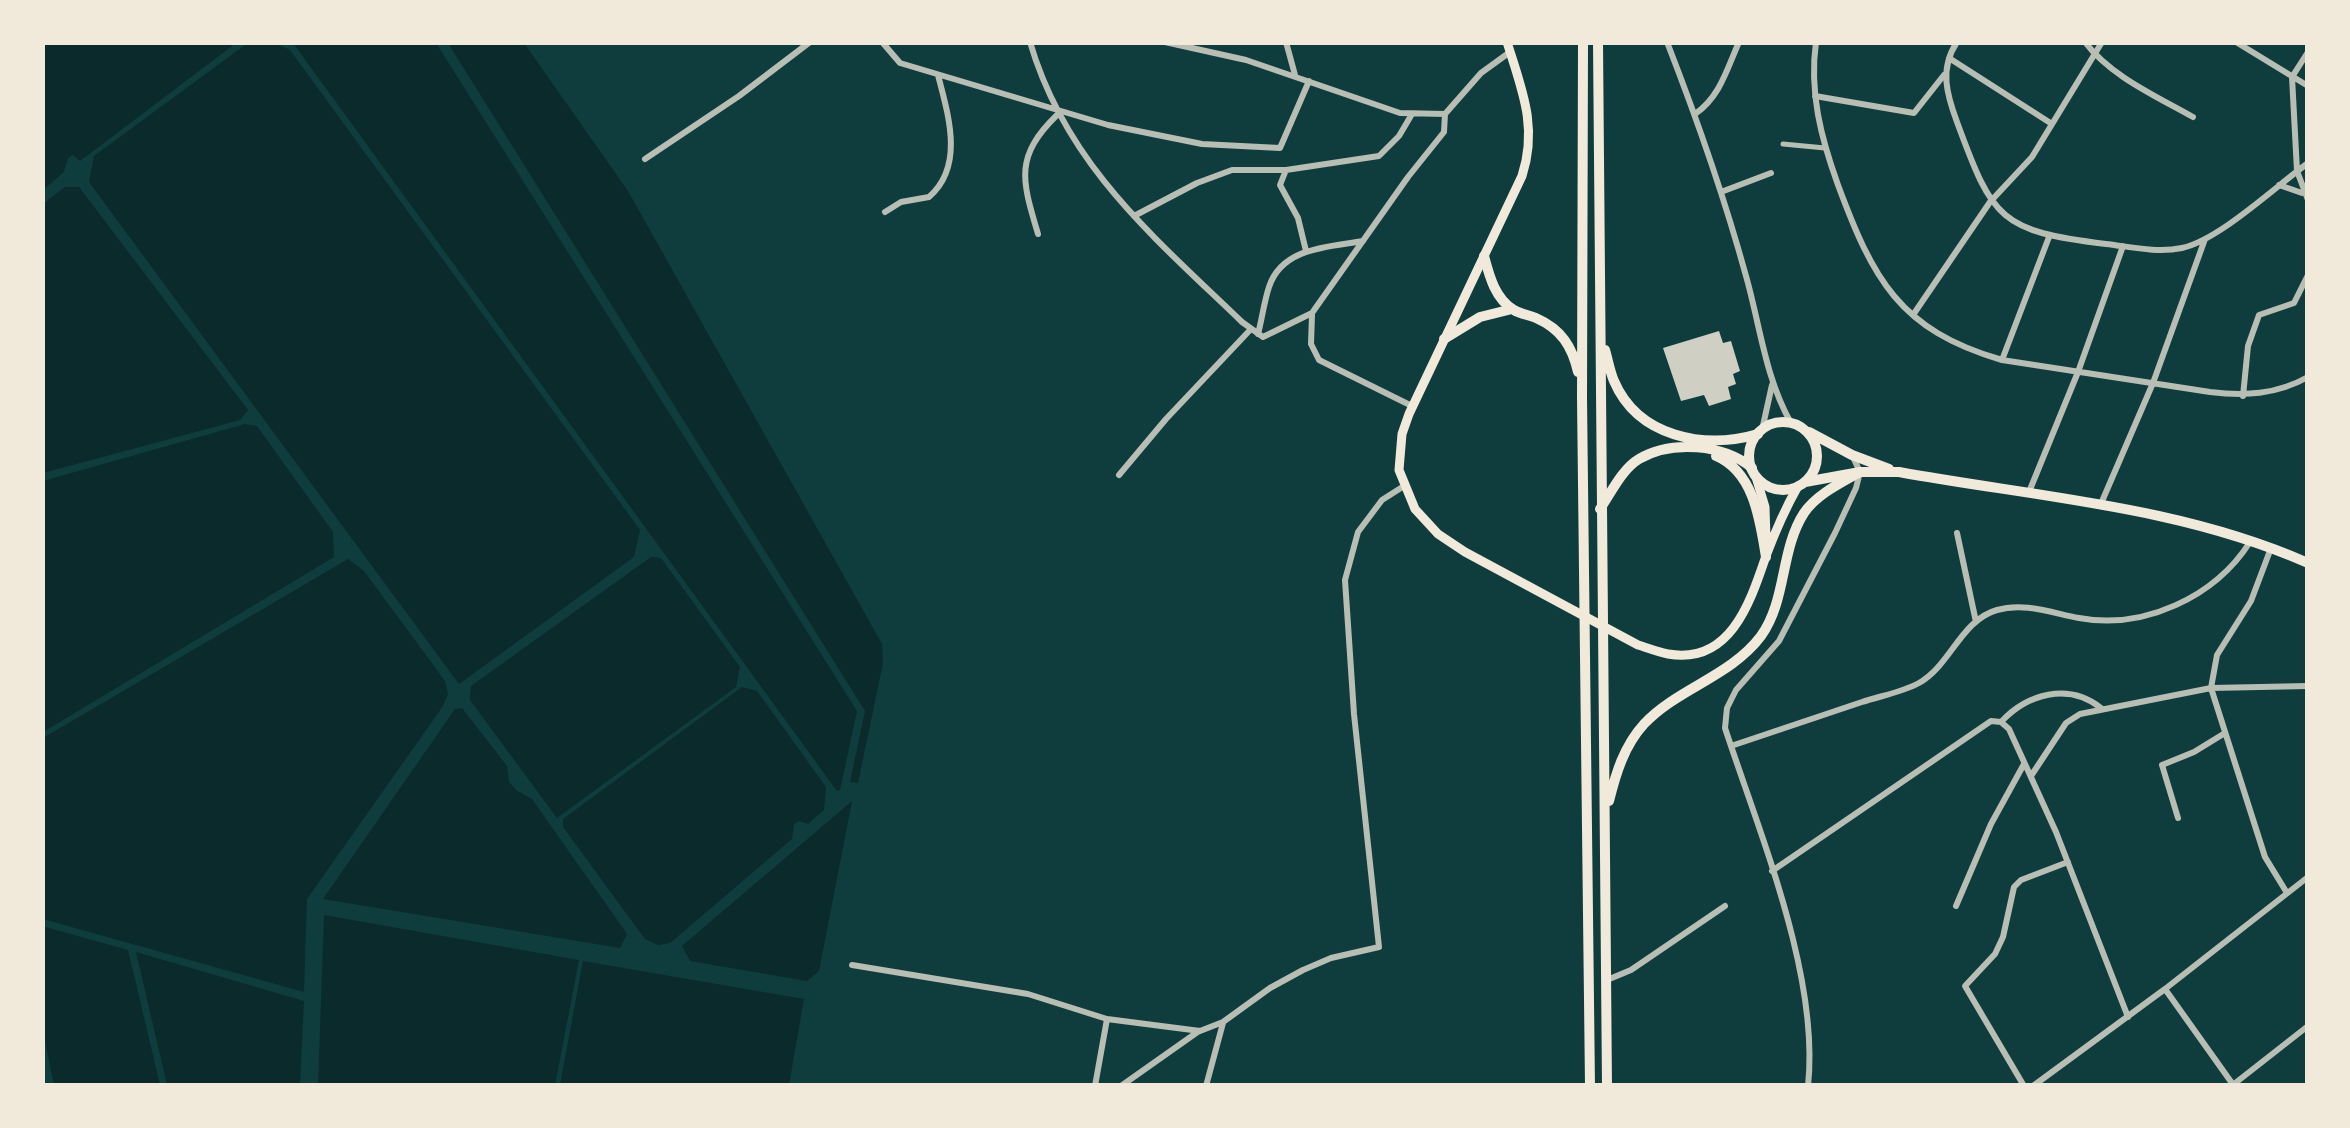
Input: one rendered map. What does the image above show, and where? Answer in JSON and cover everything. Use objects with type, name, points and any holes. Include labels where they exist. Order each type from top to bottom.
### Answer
[{"type":"main road","points":[[1583,42],[1582,398],[1590,1086]]},
{"type":"main road","points":[[1598,42],[1607,1086]]},
{"type":"main road","points":[[1508,47],[1527,113],[1531,143],[1522,176],[1412,406],[1400,450],[1400,470],[1415,509],[1451,544],[1638,645],[1669,654],[1711,648],[1732,631],[1754,597],[1782,515],[1814,468],[1816,451],[1804,429]]},
{"type":"main road","points":[[1484,256],[1495,289],[1512,309],[1538,318],[1560,334],[1573,354],[1582,398]]},
{"type":"main road","points":[[1444,339],[1480,317],[1512,309]]},
{"type":"main road","points":[[1602,340],[1621,394],[1639,416],[1654,426],[1691,439],[1739,439],[1779,422],[1791,422],[1852,454],[1899,472]]},
{"type":"main road","points":[[1760,432],[1750,450],[1766,507],[1766,557]]},
{"type":"main road","points":[[1600,509],[1639,458],[1681,446],[1734,457],[1771,488],[1790,489],[1860,472],[1899,472],[2190,522],[2272,547],[2308,563]]},
{"type":"main road","points":[[1698,448],[1725,460],[1746,482],[1766,557]]},
{"type":"main road","points":[[1605,816],[1627,748],[1645,724],[1732,666],[1758,640],[1770,622],[1804,514],[1818,499],[1860,472]]},
{"type":"street","points":[[644,159],[739,96],[810,42]]},
{"type":"street","points":[[882,42],[900,63],[1057,112],[1202,144],[1280,148],[1308,80]]},
{"type":"street","points":[[1030,42],[1057,112],[1100,180],[1263,337],[1312,313],[1444,132],[1445,114],[1508,47]]},
{"type":"street","points":[[1286,42],[1296,76]]},
{"type":"street","points":[[1668,42],[1721,192],[1772,384],[1791,422]]},
{"type":"street","points":[[1695,114],[1718,93],[1739,42]]},
{"type":"street","points":[[1816,42],[1815,96],[1825,148],[1858,240],[1877,276],[1912,315],[1949,341],[2002,360],[2243,396],[2286,387],[2308,377]]},
{"type":"street","points":[[1957,42],[1946,72],[1948,96],[1990,202],[2013,221],[2049,237],[2159,251],[2185,247],[2206,238],[2308,163]]},
{"type":"street","points":[[2085,42],[2093,53],[2194,117]]},
{"type":"street","points":[[1912,315],[1990,202],[2032,157],[2102,42]]},
{"type":"street","points":[[2236,42],[2308,86]]},
{"type":"street","points":[[1168,43],[1234,56],[1373,106],[1412,114],[1445,114]]},
{"type":"street","points":[[2305,196],[2297,171],[2292,77],[2308,52]]},
{"type":"street","points":[[1949,58],[2052,124]]},
{"type":"street","points":[[1815,96],[1914,113],[1946,72]]},
{"type":"street","points":[[885,212],[902,202],[929,197],[941,182],[952,134],[938,75]]},
{"type":"street","points":[[1038,234],[1024,190],[1024,170],[1028,150],[1057,112]]},
{"type":"street","points":[[1134,216],[1232,170],[1286,170],[1379,156],[1399,136],[1412,114]]},
{"type":"street","points":[[1784,144],[1825,148]]},
{"type":"street","points":[[1286,170],[1280,185],[1298,218],[1306,251]]},
{"type":"street","points":[[1721,192],[1771,174]]},
{"type":"street","points":[[2278,185],[2305,196]]},
{"type":"street","points":[[2002,360],[2049,237]]},
{"type":"street","points":[[2100,506],[2153,382],[2206,238]]},
{"type":"street","points":[[1258,334],[1269,284],[1288,260],[1306,251],[1365,241]]},
{"type":"street","points":[[2028,494],[2078,372],[2123,246]]},
{"type":"street","points":[[2243,396],[2248,346],[2258,315],[2294,304],[2308,275]]},
{"type":"street","points":[[1312,313],[1311,344],[1320,360],[1412,406]]},
{"type":"street","points":[[1119,475],[1251,328]]},
{"type":"street","points":[[1760,432],[1772,384]]},
{"type":"street","points":[[1808,1086],[1807,1021],[1797,959],[1731,746],[1726,708],[1736,690],[1779,642],[1836,532],[1860,472],[1852,454]]},
{"type":"street","points":[[1121,1086],[1200,1031],[1223,1022],[1302,970],[1379,946],[1354,714],[1345,580],[1358,532],[1382,500],[1404,486]]},
{"type":"street","points":[[1957,534],[1976,622]]},
{"type":"street","points":[[1731,746],[1918,683],[1976,622],[1993,611],[2013,607],[2101,622],[2157,612],[2204,591],[2228,572],[2251,541]]},
{"type":"street","points":[[2272,547],[2250,601],[2217,655],[2211,688],[2265,857],[2287,893]]},
{"type":"street","points":[[2031,776],[2066,723],[2080,714],[2211,688],[2308,686]]},
{"type":"street","points":[[2000,722],[2031,698],[2060,694],[2078,694],[2102,709]]},
{"type":"street","points":[[1772,871],[1992,721],[2000,722],[2009,729],[2031,776],[2128,1017]]},
{"type":"street","points":[[2178,818],[2162,765],[2225,733]]},
{"type":"street","points":[[1956,906],[1991,824],[2024,764]]},
{"type":"street","points":[[2024,1086],[1965,986],[1995,954],[2003,937],[2014,887],[2021,880],[2068,862]]},
{"type":"street","points":[[2033,1086],[2308,877]]},
{"type":"street","points":[[1607,980],[1631,970],[1725,906]]},
{"type":"street","points":[[852,965],[1028,994],[1107,1019],[1200,1031]]},
{"type":"street","points":[[2165,988],[2234,1085],[2308,1026]]},
{"type":"street","points":[[1095,1086],[1107,1019]]},
{"type":"street","points":[[1206,1086],[1223,1022]]},
{"type":"water","points":[[43,42],[236,43],[80,161],[73,155],[68,158],[64,172],[43,190]]},
{"type":"water","points":[[249,42],[276,43],[290,50],[640,530],[634,557],[459,684],[89,182],[94,156]]},
{"type":"water","points":[[293,43],[436,43],[857,711],[840,790],[837,791]]},
{"type":"water","points":[[448,43],[524,43],[628,191],[882,644],[883,663],[858,783],[850,782],[865,711]]},
{"type":"water","points":[[65,187],[79,187],[248,410],[240,420],[43,473],[43,204]]},
{"type":"water","points":[[245,424],[257,426],[333,532],[334,557],[43,732],[43,481]]},
{"type":"water","points":[[651,557],[661,558],[740,667],[736,687],[557,818],[470,700],[471,686]]},
{"type":"water","points":[[348,559],[364,571],[445,681],[448,694],[307,899],[304,992],[43,919],[43,738]]},
{"type":"water","points":[[742,687],[757,691],[826,787],[824,810],[808,824],[794,824],[792,839],[670,943],[658,945],[645,939],[563,827],[563,819]]},
{"type":"water","points":[[462,708],[507,766],[509,782],[532,799],[627,934],[620,948],[323,899],[455,709]]},
{"type":"water","points":[[852,801],[819,971],[807,981],[690,961],[682,946]]},
{"type":"water","points":[[324,915],[579,960],[555,1085],[318,1085]]},
{"type":"water","points":[[42,926],[128,950],[160,1085],[54,1085],[43,1031]]},
{"type":"water","points":[[136,952],[304,1001],[300,1085],[167,1085]]},
{"type":"water","points":[[583,961],[804,999],[789,1085],[560,1085]]},
{"type":"building","points":[[1719,331],[1723,343],[1731,341],[1740,371],[1733,374],[1736,384],[1728,387],[1731,399],[1709,406],[1704,395],[1681,401],[1663,348]]}]
